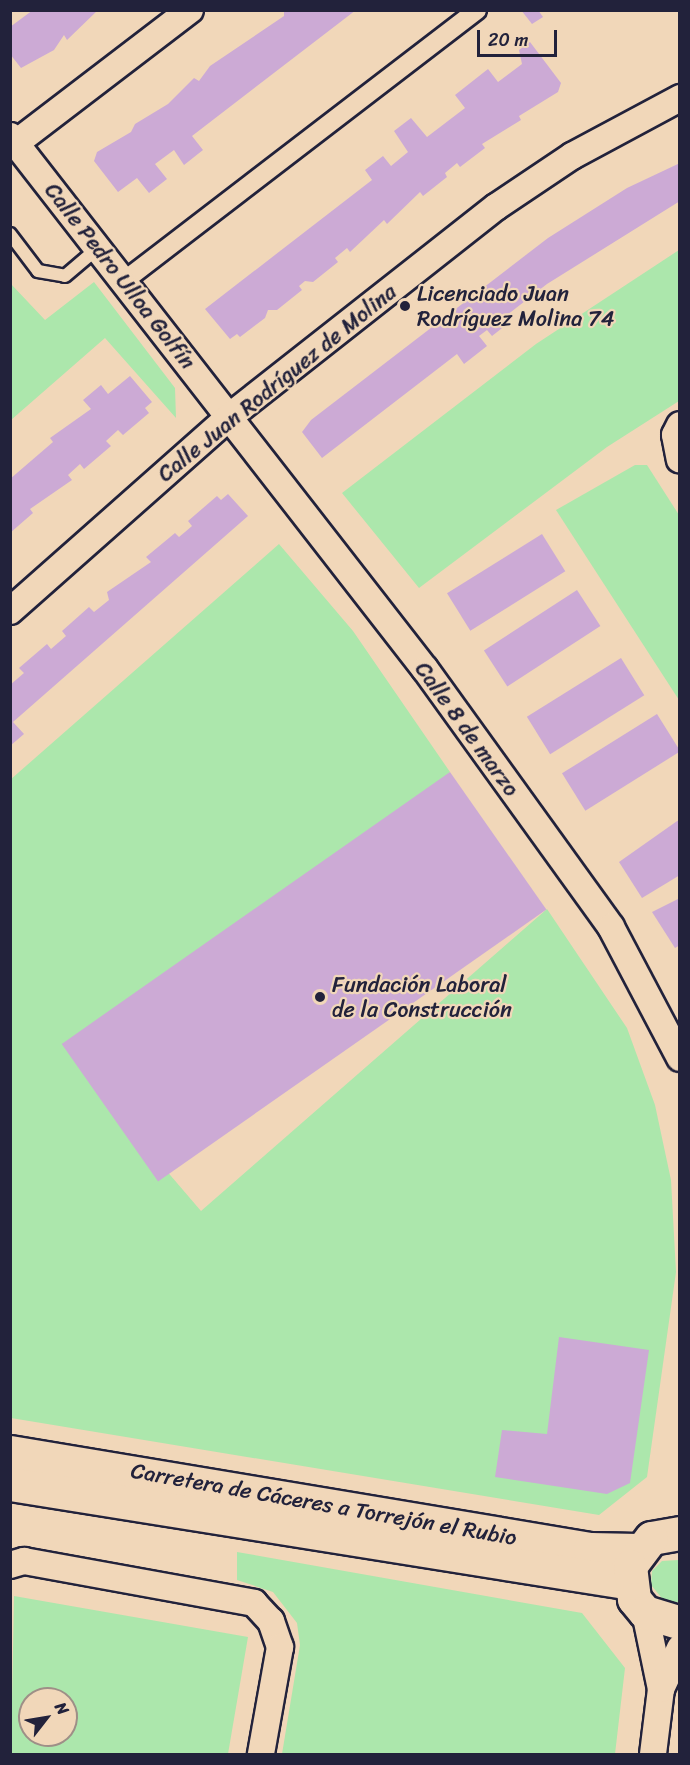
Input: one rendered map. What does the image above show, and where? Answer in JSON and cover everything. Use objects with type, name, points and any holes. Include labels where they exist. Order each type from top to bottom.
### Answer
[{"type":"main road","name":"Carretera de Cáceres a Torrejón el Rubio","points":[[10,1452],[590,1549],[638,1550]]},
{"type":"main road","name":"Carretera de Cáceres a Torrejón el Rubio","points":[[10,1484],[631,1583]]},
{"type":"main road","points":[[680,1533],[651,1538],[638,1550],[631,1583],[645,1612],[680,1623]]},
{"type":"street","points":[[13,139],[190,10]]},
{"type":"street","points":[[123,281],[477,10]]},
{"type":"street","name":"Calle Juan Rodríguez de Molina","points":[[10,611],[229,417],[496,207],[572,156],[680,98]]},
{"type":"street","name":"Calle Pedro Ulloa Golfín","points":[[13,139],[229,417]]},
{"type":"street","name":"Calle 8 de marzo","points":[[229,417],[380,608],[611,927],[680,1058]]},
{"type":"street","points":[[677,456],[680,425]]},
{"type":"street","points":[[10,1565],[24,1561],[254,1603],[271,1621],[279,1647],[261,1755]]},
{"type":"street","points":[[645,1612],[661,1689]]},
{"type":"street","points":[[653,1755],[661,1689],[680,1648]]},
{"type":"lane","points":[[10,234],[38,271],[57,275],[66,276],[98,248]]},
{"type":"green space","points":[[679,250],[679,401],[607,447],[419,588],[342,493],[536,344]]},
{"type":"green space","points":[[94,282],[175,388],[176,418],[105,338],[11,420],[11,284],[45,320]]},
{"type":"green space","points":[[635,465],[647,465],[679,515],[679,700],[556,510]]},
{"type":"green space","points":[[279,544],[353,631],[450,772],[93,1085],[201,1211],[547,909],[627,1028],[655,1105],[671,1180],[676,1272],[647,1477],[599,1515],[11,1418],[10,780]]},
{"type":"green space","points":[[237,1552],[582,1613],[625,1668],[615,1754],[282,1754],[300,1645],[297,1623],[273,1592],[237,1580]]},
{"type":"green space","points":[[679,1560],[679,1602],[665,1602],[651,1585],[652,1571],[662,1561]]},
{"type":"green space","points":[[14,1596],[248,1637],[228,1754],[11,1754]]},
{"type":"building","points":[[33,10],[98,10],[67,40],[64,35],[54,50],[21,68],[10,54],[10,27]]},
{"type":"building","points":[[284,10],[356,10],[192,136],[203,150],[184,165],[174,150],[155,164],[167,179],[149,193],[137,178],[118,192],[94,161],[97,152],[131,132],[135,124],[168,104],[194,78],[199,81],[210,66],[284,16]]},
{"type":"building","points":[[521,10],[538,10],[543,17],[532,24]]},
{"type":"building","points":[[530,42],[561,83],[558,92],[519,116],[521,120],[482,144],[485,148],[460,167],[457,163],[445,173],[447,177],[423,196],[420,192],[387,224],[384,220],[350,252],[347,248],[335,258],[338,262],[313,282],[305,281],[299,286],[302,290],[277,310],[268,310],[265,318],[240,337],[237,334],[230,339],[205,309],[372,180],[365,170],[383,156],[391,166],[408,152],[394,131],[411,118],[427,137],[465,108],[455,95],[488,69],[498,82],[522,64],[519,50]]},
{"type":"building","points":[[680,163],[680,201],[547,284],[502,319],[506,325],[492,336],[487,330],[479,336],[487,346],[464,364],[457,354],[322,458],[302,432],[311,420],[548,238],[627,188]]},
{"type":"building","points":[[130,376],[152,402],[145,408],[149,413],[123,435],[118,430],[106,441],[111,446],[84,469],[80,464],[68,475],[72,480],[30,509],[33,513],[10,533],[10,479],[53,442],[50,438],[91,409],[83,400],[101,385],[108,394]]},
{"type":"building","points":[[228,494],[248,516],[13,722],[24,734],[10,746],[10,685],[24,673],[19,668],[47,644],[51,649],[66,636],[62,631],[89,607],[94,612],[109,600],[107,592],[151,562],[146,557],[175,533],[179,537],[192,526],[188,521],[217,496],[221,500]]},
{"type":"building","points":[[542,534],[565,571],[470,631],[447,593]]},
{"type":"building","points":[[577,590],[600,626],[507,687],[484,650]]},
{"type":"building","points":[[621,658],[644,695],[550,754],[527,717]]},
{"type":"building","points":[[657,714],[680,752],[585,811],[562,773]]},
{"type":"building","name":"Fundación Laboral de la Construcción","points":[[450,772],[546,910],[158,1181],[62,1044]]},
{"type":"building","points":[[680,819],[680,875],[642,898],[619,862]]},
{"type":"building","points":[[680,898],[680,945],[675,948],[652,912]]},
{"type":"building","points":[[559,1337],[649,1350],[630,1483],[607,1494],[495,1477],[502,1430],[547,1434]]},
{"type":"place","name":"Licenciado Juan Rodríguez Molina 74","points":[[405,306]]},
{"type":"place","name":"Fundación Laboral de la Construcción","points":[[320,997]]}]
